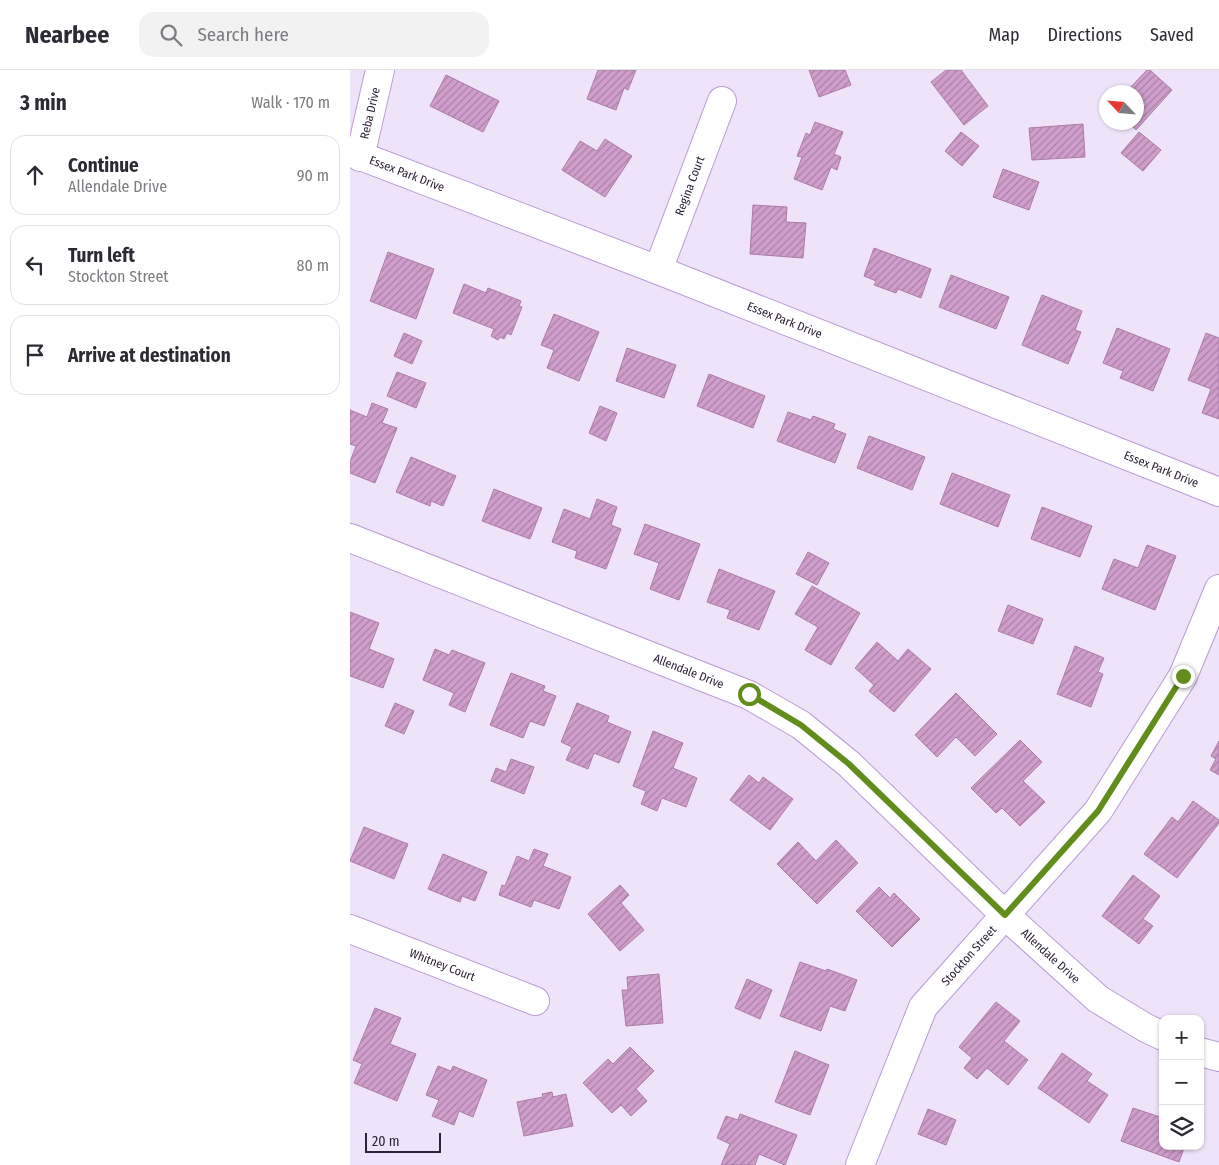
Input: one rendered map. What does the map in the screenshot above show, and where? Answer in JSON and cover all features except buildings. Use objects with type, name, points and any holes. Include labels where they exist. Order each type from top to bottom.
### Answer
[{"type":"street","name":"Reba Drive","points":[[355,154],[380,70]]},
{"type":"street","name":"Regina Court","points":[[658,270],[722,101]]},
{"type":"street","name":"Essex Park Drive","points":[[355,154],[658,270],[1219,492]]},
{"type":"street","name":"Allendale Drive","points":[[350,538],[749,694],[801,725],[849,764],[1005,915],[1098,999],[1159,1034]]},
{"type":"street","name":"Stockton Street","points":[[860,1165],[923,1007],[1098,811],[1183,676],[1219,589]]},
{"type":"street","name":"Whitney Court","points":[[350,929],[535,1001]]},
{"type":"street","points":[[1204,1053],[1219,1057]]},
{"type":"route","points":[[749,694],[801,725],[849,764],[1005,915],[1098,811],[1183,676]]}]
